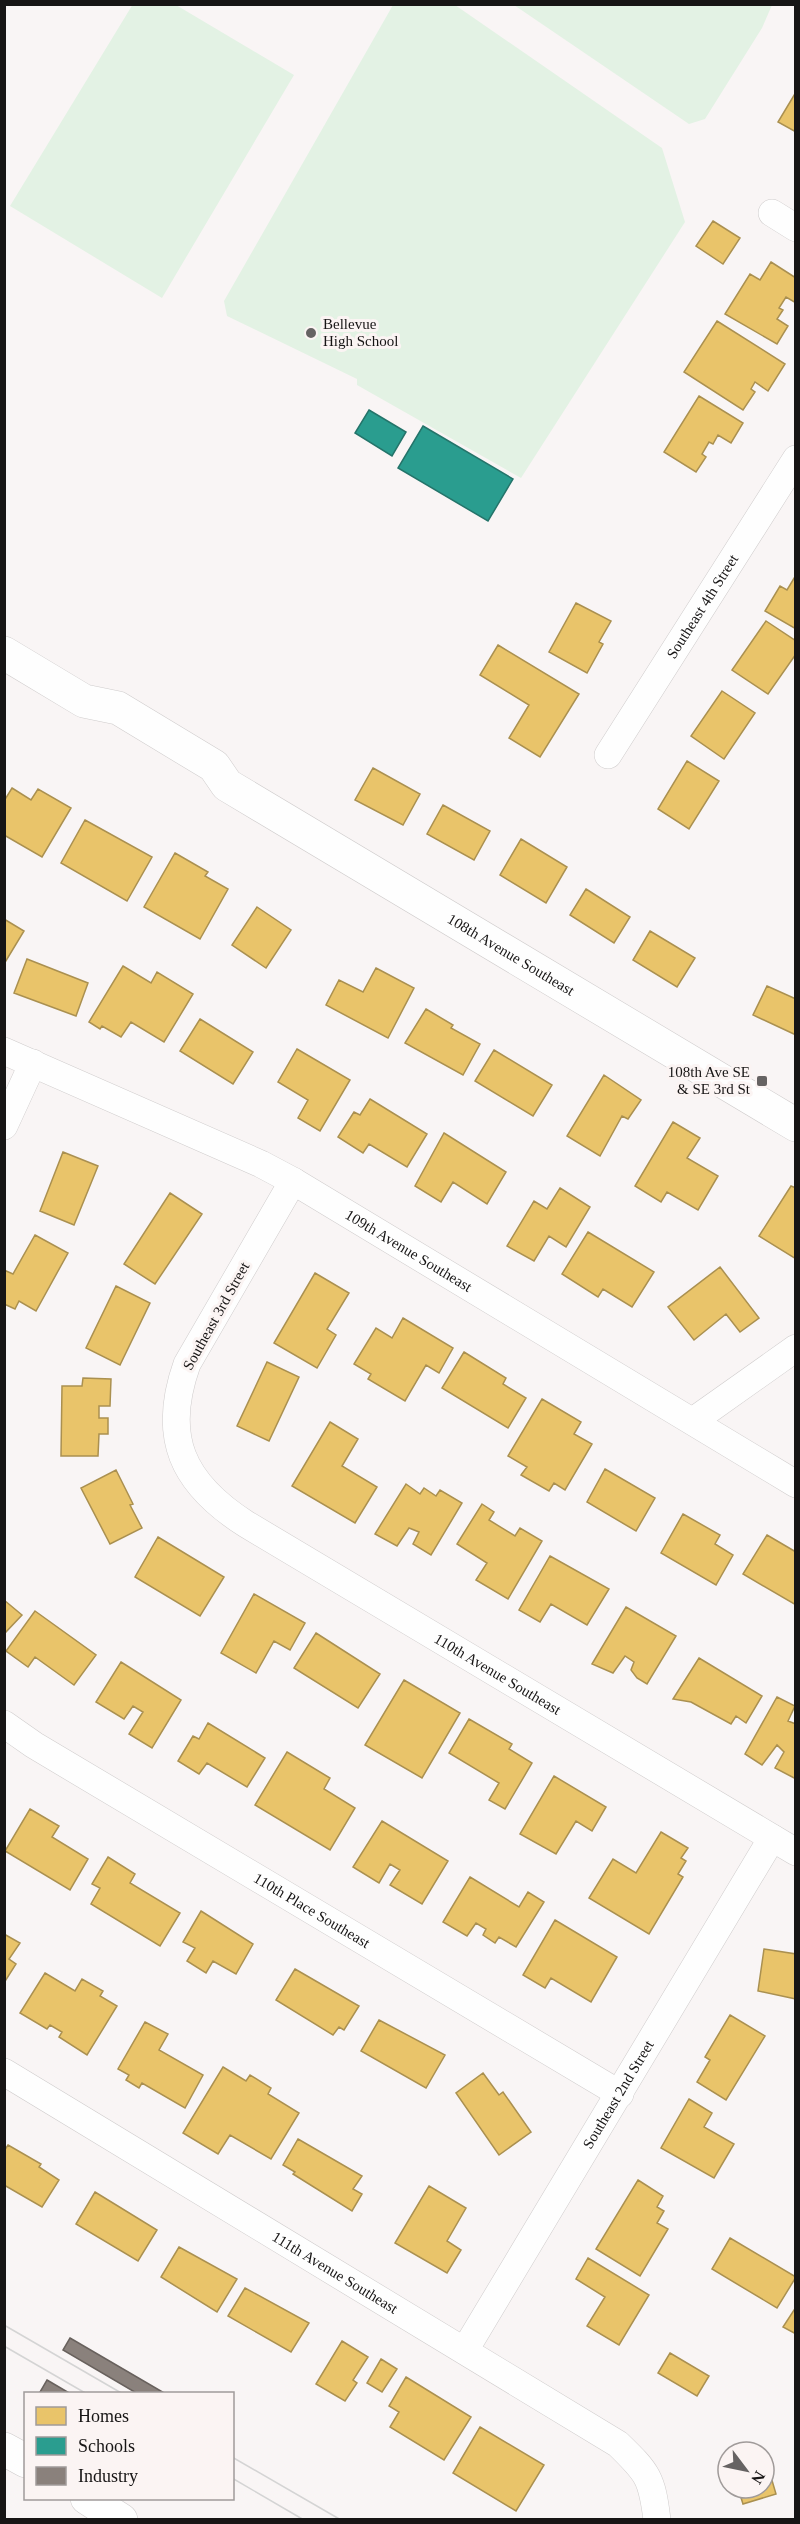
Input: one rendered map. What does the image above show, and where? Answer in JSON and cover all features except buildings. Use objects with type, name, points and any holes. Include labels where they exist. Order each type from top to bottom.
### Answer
[{"type":"street","points":[[772,213],[795,228]]},
{"type":"street","name":"Southeast 4th Street","points":[[608,755],[795,459]]},
{"type":"street","name":"108th Avenue Southeast","points":[[4,652],[84,701],[118,708],[214,766],[227,785],[795,1125]]},
{"type":"street","name":"109th Avenue Southeast","points":[[4,1051],[261,1164],[293,1181],[795,1484]]},
{"type":"street","points":[[4,1126],[33,1063]]},
{"type":"street","name":"Southeast 3rd Street","points":[[204,1492],[182,1455],[178,1438],[176,1400],[180,1383],[187,1364],[293,1181]]},
{"type":"street","points":[[693,1421],[795,1348]]},
{"type":"street","name":"110th Avenue Southeast","points":[[204,1492],[246,1524],[795,1852]]},
{"type":"street","name":"110th Place Southeast","points":[[4,1724],[45,1751],[620,2094]]},
{"type":"street","name":"Southeast 2nd Street","points":[[465,2350],[772,1838]]},
{"type":"street","name":"111th Avenue Southeast","points":[[4,2072],[618,2444],[644,2469],[653,2488],[657,2520]]},
{"type":"street","points":[[4,2449],[24,2461]]},
{"type":"street","points":[[89,2500],[121,2520]]},
{"type":"green space","points":[[133,4],[176,5],[294,75],[162,298],[10,206]]},
{"type":"green space","points":[[393,5],[455,5],[662,148],[685,222],[521,478],[357,385],[357,379],[227,316],[224,301]]},
{"type":"green space","points":[[514,5],[772,5],[762,28],[705,119],[689,124]]},
{"type":"tram line","points":[[4,2325],[120,2392]]},
{"type":"tram line","points":[[4,2346],[84,2392]]},
{"type":"tram line","points":[[234,2458],[341,2520]]},
{"type":"tram line","points":[[234,2479],[304,2520]]},
{"type":"place","name":"Bellevue High School","points":[[311,333]]},
{"type":"place","name":"108th Ave SE & SE 3rd St","points":[[762,1081]]}]
